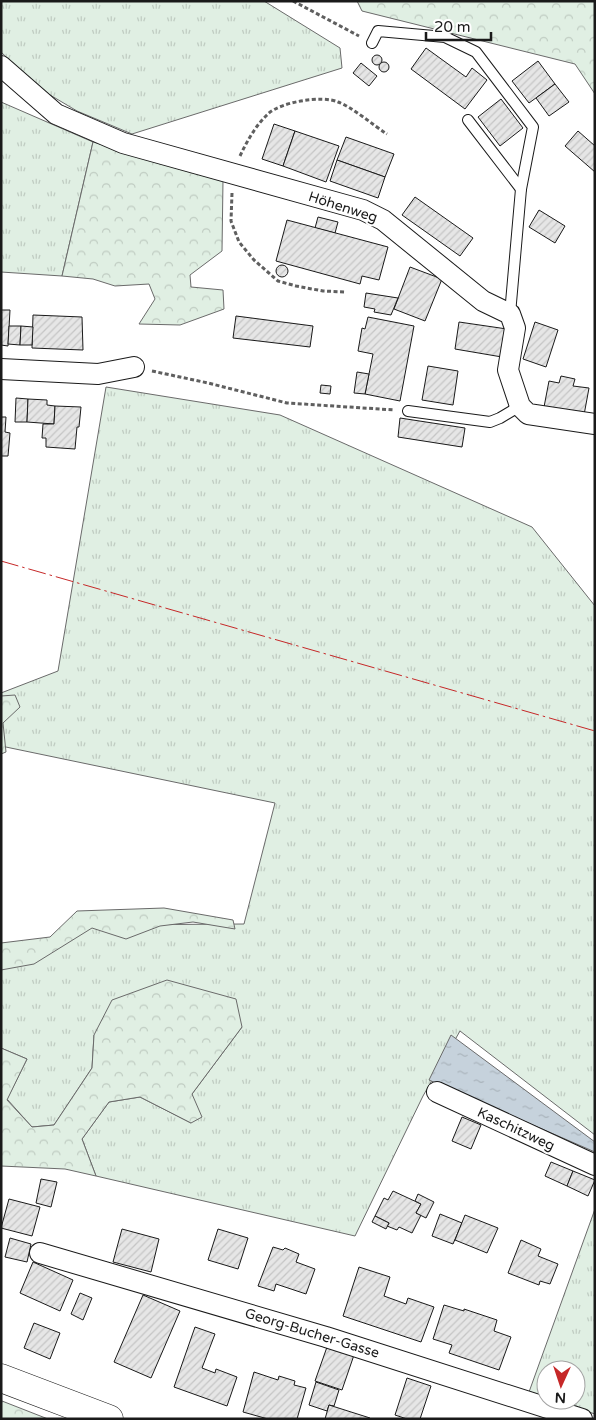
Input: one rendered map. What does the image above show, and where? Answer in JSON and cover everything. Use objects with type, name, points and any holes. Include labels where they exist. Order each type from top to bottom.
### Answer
[{"type":"street","name":"Höhenweg","points":[[1,66],[56,114],[123,143],[363,210],[384,220],[483,301],[510,314]]},
{"type":"street","points":[[510,314],[515,328],[508,370],[520,406],[528,414],[595,424]]},
{"type":"street","points":[[1,369],[98,374],[134,368]]},
{"type":"street","name":"Kaschitzweg","points":[[437,1092],[595,1165]]},
{"type":"street","name":"Georg-Bucher-Gasse","points":[[40,1253],[326,1337],[582,1419]]},
{"type":"street","points":[[1,1378],[108,1419]]},
{"type":"lane","points":[[372,43],[378,31],[445,37],[476,52],[533,127],[521,188],[510,314]]},
{"type":"lane","points":[[468,120],[521,188]]},
{"type":"lane","points":[[408,411],[490,422],[520,406]]},
{"type":"path","points":[[293,1],[372,43]]},
{"type":"path","points":[[346,292],[323,292],[278,281],[254,260],[239,242],[232,221],[233,173],[247,141],[269,113],[295,102],[318,98],[338,101],[386,134]]},
{"type":"path","points":[[134,368],[287,402],[408,411]]},
{"type":"green space","points":[[1,1],[264,1],[340,48],[342,68],[132,134],[77,111],[40,89],[1,52]]},
{"type":"green space","points":[[357,1],[595,1],[595,94],[575,64],[362,11]]},
{"type":"green space","points":[[1,102],[93,142],[62,276],[1,272]]},
{"type":"green space","points":[[93,142],[223,180],[222,251],[190,275],[191,287],[223,290],[224,309],[180,325],[139,324],[155,299],[149,284],[115,286],[93,279],[62,276]]},
{"type":"green space","points":[[106,387],[280,415],[532,527],[595,606],[595,1135],[460,1031],[423,1096],[355,1236],[96,1176],[82,1139],[109,1102],[140,1097],[191,1123],[192,1094],[242,1027],[94,1035],[92,1068],[54,1125],[32,1127],[7,1099],[27,1059],[1,1048],[1,965],[87,925],[244,924],[275,803],[1,746],[1,693],[58,671]]},
{"type":"green space","points":[[15,695],[20,707],[3,723],[6,752],[1,754],[1,696]]},
{"type":"green space","points":[[164,908],[233,920],[235,929],[193,922],[160,926],[126,939],[92,928],[34,964],[1,970],[1,943],[50,937],[77,911]]},
{"type":"green space","points":[[167,980],[236,999],[242,1027],[192,1094],[202,1117],[191,1123],[140,1097],[109,1102],[82,1139],[96,1176],[65,1169],[1,1166],[1,1048],[27,1059],[7,1100],[32,1127],[54,1125],[92,1068],[94,1035],[112,1000]]},
{"type":"green space","points":[[595,1209],[595,1414],[583,1410],[586,1410],[586,1360],[541,1360]]},
{"type":"green space","points":[[536,1373],[536,1394],[529,1392]]},
{"type":"green space","points":[[2,1401],[48,1419],[1,1419]]},
{"type":"water","points":[[451,1035],[595,1142],[595,1152],[429,1080]]},
{"type":"building","points":[[426,48],[466,77],[472,68],[487,80],[465,109],[411,69]]},
{"type":"building","points":[[377,55],[382,60],[377,65],[372,60]]},
{"type":"building","points":[[538,61],[555,84],[529,103],[512,81]]},
{"type":"building","points":[[384,62],[389,67],[384,72],[379,67]]},
{"type":"building","points":[[361,63],[377,76],[369,86],[353,73]]},
{"type":"building","points":[[555,84],[569,102],[549,116],[536,98]]},
{"type":"building","points":[[501,99],[523,128],[500,146],[478,117]]},
{"type":"building","points":[[274,124],[295,131],[283,166],[262,159]]},
{"type":"building","points":[[295,131],[339,146],[326,182],[283,166]]},
{"type":"building","points":[[578,131],[595,146],[595,172],[565,146]]},
{"type":"building","points":[[346,137],[394,154],[385,177],[337,160]]},
{"type":"building","points":[[337,160],[385,177],[378,198],[330,181]]},
{"type":"building","points":[[415,197],[473,238],[460,256],[402,215]]},
{"type":"building","points":[[539,210],[565,226],[555,243],[529,227]]},
{"type":"building","points":[[318,217],[338,222],[335,233],[315,228]]},
{"type":"building","points":[[287,220],[388,247],[379,280],[362,276],[360,284],[276,261]]},
{"type":"building","points":[[282,265],[288,271],[282,277],[276,271]]},
{"type":"building","points":[[410,267],[442,279],[425,321],[394,309]]},
{"type":"building","points":[[366,293],[398,298],[391,315],[374,312],[375,309],[364,307]]},
{"type":"building","points":[[1,310],[10,310],[8,346],[1,345]]},
{"type":"building","points":[[33,315],[82,317],[83,350],[32,348]]},
{"type":"building","points":[[236,316],[313,326],[310,347],[233,338]]},
{"type":"building","points":[[368,317],[414,326],[400,401],[365,394],[373,354],[358,351],[362,328],[365,329]]},
{"type":"building","points":[[459,322],[507,329],[502,357],[455,349]]},
{"type":"building","points":[[535,322],[558,330],[546,367],[523,359]]},
{"type":"building","points":[[9,326],[21,326],[20,345],[8,344]]},
{"type":"building","points":[[21,326],[33,327],[32,345],[20,345]]},
{"type":"building","points":[[428,366],[458,371],[453,405],[422,400]]},
{"type":"building","points":[[357,372],[369,374],[365,394],[354,393]]},
{"type":"building","points":[[561,376],[575,379],[573,386],[589,388],[584,415],[544,407],[549,381],[559,383]]},
{"type":"building","points":[[321,385],[331,386],[330,394],[320,393]]},
{"type":"building","points":[[16,398],[28,399],[27,422],[15,422]]},
{"type":"building","points":[[28,399],[47,400],[47,405],[55,406],[54,424],[27,422]]},
{"type":"building","points":[[55,406],[81,407],[75,449],[46,447],[46,438],[42,438],[43,424],[54,424]]},
{"type":"building","points":[[1,417],[6,417],[5,432],[10,433],[8,456],[1,456]]},
{"type":"building","points":[[400,418],[465,428],[462,447],[398,437]]},
{"type":"building","points":[[462,1117],[481,1125],[471,1149],[452,1141]]},
{"type":"building","points":[[551,1162],[573,1171],[567,1186],[545,1176]]},
{"type":"building","points":[[573,1171],[595,1180],[588,1196],[567,1186]]},
{"type":"building","points":[[41,1179],[57,1182],[51,1207],[36,1203]]},
{"type":"building","points":[[393,1191],[421,1204],[416,1213],[421,1215],[412,1233],[399,1227],[397,1230],[387,1226],[389,1223],[375,1216],[384,1198],[388,1200]]},
{"type":"building","points":[[418,1194],[434,1202],[426,1218],[416,1213],[421,1204],[415,1201]]},
{"type":"building","points":[[9,1199],[40,1207],[32,1236],[1,1228]]},
{"type":"building","points":[[440,1214],[462,1223],[453,1244],[432,1236]]},
{"type":"building","points":[[465,1215],[498,1228],[487,1253],[455,1240]]},
{"type":"building","points":[[375,1216],[389,1223],[386,1229],[372,1222]]},
{"type":"building","points":[[122,1229],[159,1239],[151,1272],[113,1262]]},
{"type":"building","points":[[218,1229],[248,1238],[238,1269],[208,1260]]},
{"type":"building","points":[[10,1238],[31,1244],[27,1262],[5,1257]]},
{"type":"building","points":[[521,1240],[541,1249],[538,1256],[558,1264],[550,1284],[540,1281],[539,1285],[508,1273]]},
{"type":"building","points":[[273,1247],[283,1250],[285,1248],[299,1254],[296,1262],[315,1269],[306,1294],[276,1284],[274,1291],[258,1286]]},
{"type":"building","points":[[33,1262],[73,1280],[60,1311],[20,1293]]},
{"type":"building","points":[[359,1267],[390,1277],[384,1296],[406,1304],[408,1298],[434,1307],[421,1342],[343,1316]]},
{"type":"building","points":[[80,1293],[92,1298],[83,1320],[71,1314]]},
{"type":"building","points":[[143,1295],[180,1311],[151,1378],[114,1362]]},
{"type":"building","points":[[444,1305],[464,1311],[464,1309],[497,1320],[494,1331],[511,1337],[499,1370],[449,1353],[452,1345],[433,1339]]},
{"type":"building","points":[[34,1323],[60,1333],[50,1359],[24,1348]]},
{"type":"building","points":[[195,1327],[215,1334],[202,1368],[215,1373],[216,1369],[237,1377],[227,1406],[174,1387]]},
{"type":"building","points":[[327,1347],[354,1355],[342,1390],[315,1381]]},
{"type":"building","points":[[254,1372],[278,1380],[279,1376],[295,1381],[294,1385],[306,1388],[297,1419],[268,1419],[243,1412]]},
{"type":"building","points":[[407,1378],[431,1386],[420,1419],[407,1419],[395,1415]]},
{"type":"building","points":[[316,1382],[339,1390],[334,1406],[329,1405],[327,1411],[309,1405]]},
{"type":"building","points":[[329,1405],[370,1418],[370,1419],[325,1419]]},
{"type":"power","points":[[1,561],[595,731]]}]
